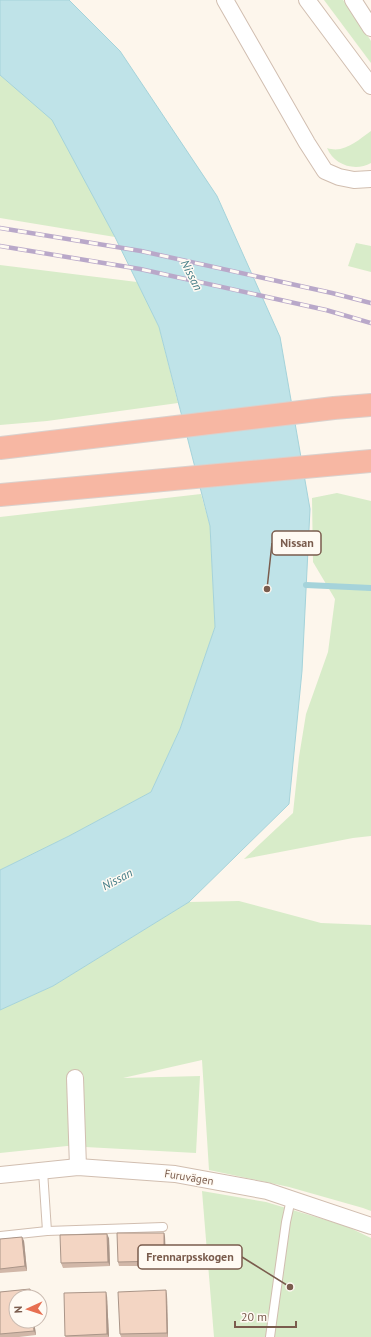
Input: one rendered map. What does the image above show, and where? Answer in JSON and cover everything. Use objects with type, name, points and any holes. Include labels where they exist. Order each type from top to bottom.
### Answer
[{"type":"highway","points":[[0,448],[334,408],[371,405]]},
{"type":"highway","points":[[0,495],[371,461]]},
{"type":"street","points":[[225,0],[307,143],[325,171],[339,177],[354,180],[371,179]]},
{"type":"street","points":[[307,0],[371,86]]},
{"type":"street","points":[[354,0],[371,28]]},
{"type":"street","points":[[74,1078],[78,1167]]},
{"type":"street","name":"Furuvägen","points":[[0,1176],[78,1167],[175,1174],[267,1191],[371,1226]]},
{"type":"lane","points":[[42,1171],[47,1230]]},
{"type":"lane","points":[[270,1337],[286,1222],[291,1199]]},
{"type":"lane","points":[[0,1236],[47,1230],[163,1227]]},
{"type":"green space","points":[[324,0],[343,0],[350,8],[371,41],[371,63]]},
{"type":"green space","points":[[0,75],[52,119],[115,237],[0,218]]},
{"type":"green space","points":[[371,131],[371,163],[365,166],[352,167],[340,163],[330,154],[327,148],[345,148]]},
{"type":"green space","points":[[356,243],[371,246],[371,272],[348,266]]},
{"type":"green space","points":[[0,265],[137,282],[159,327],[178,403],[47,421],[0,425]]},
{"type":"green space","points":[[337,493],[371,501],[371,836],[353,838],[244,859],[293,813],[299,757],[306,714],[328,652],[335,599],[313,562],[312,498]]},
{"type":"green space","points":[[201,494],[210,526],[215,627],[180,729],[151,792],[69,836],[0,870],[0,517]]},
{"type":"green space","points":[[239,901],[321,923],[371,925],[371,1211],[289,1187],[209,1170],[202,1060],[123,1078],[200,1076],[196,1153],[67,1146],[0,1153],[0,1010],[53,986],[189,902]]},
{"type":"green space","points":[[202,1191],[266,1202],[346,1226],[371,1238],[371,1337],[214,1337]]},
{"type":"water","points":[[0,0],[69,0],[120,51],[217,196],[280,337],[310,509],[302,671],[289,804],[189,902],[53,986],[0,1010],[0,870],[69,836],[151,792],[180,729],[215,627],[210,526],[159,327],[115,237],[52,120],[0,75]]},
{"type":"building","points":[[117,1233],[164,1233],[164,1261],[118,1262]]},
{"type":"building","points":[[107,1234],[108,1262],[61,1263],[60,1235]]},
{"type":"building","points":[[22,1237],[25,1266],[0,1269],[0,1239]]},
{"type":"building","points":[[166,1290],[167,1333],[120,1334],[118,1292]]},
{"type":"building","points":[[8,1291],[8,1329],[34,1329],[34,1331],[0,1334],[0,1292]]},
{"type":"building","points":[[106,1292],[107,1334],[65,1336],[64,1293]]},
{"type":"waterway","points":[[306,585],[371,588]]},
{"type":"railway","points":[[0,228],[141,251],[371,303]]},
{"type":"railway","points":[[0,246],[140,269],[326,310],[371,323]]},
{"type":"place","name":"Nissan","points":[[267,589]]},
{"type":"place","name":"Frennarpsskogen","points":[[290,1287]]}]
